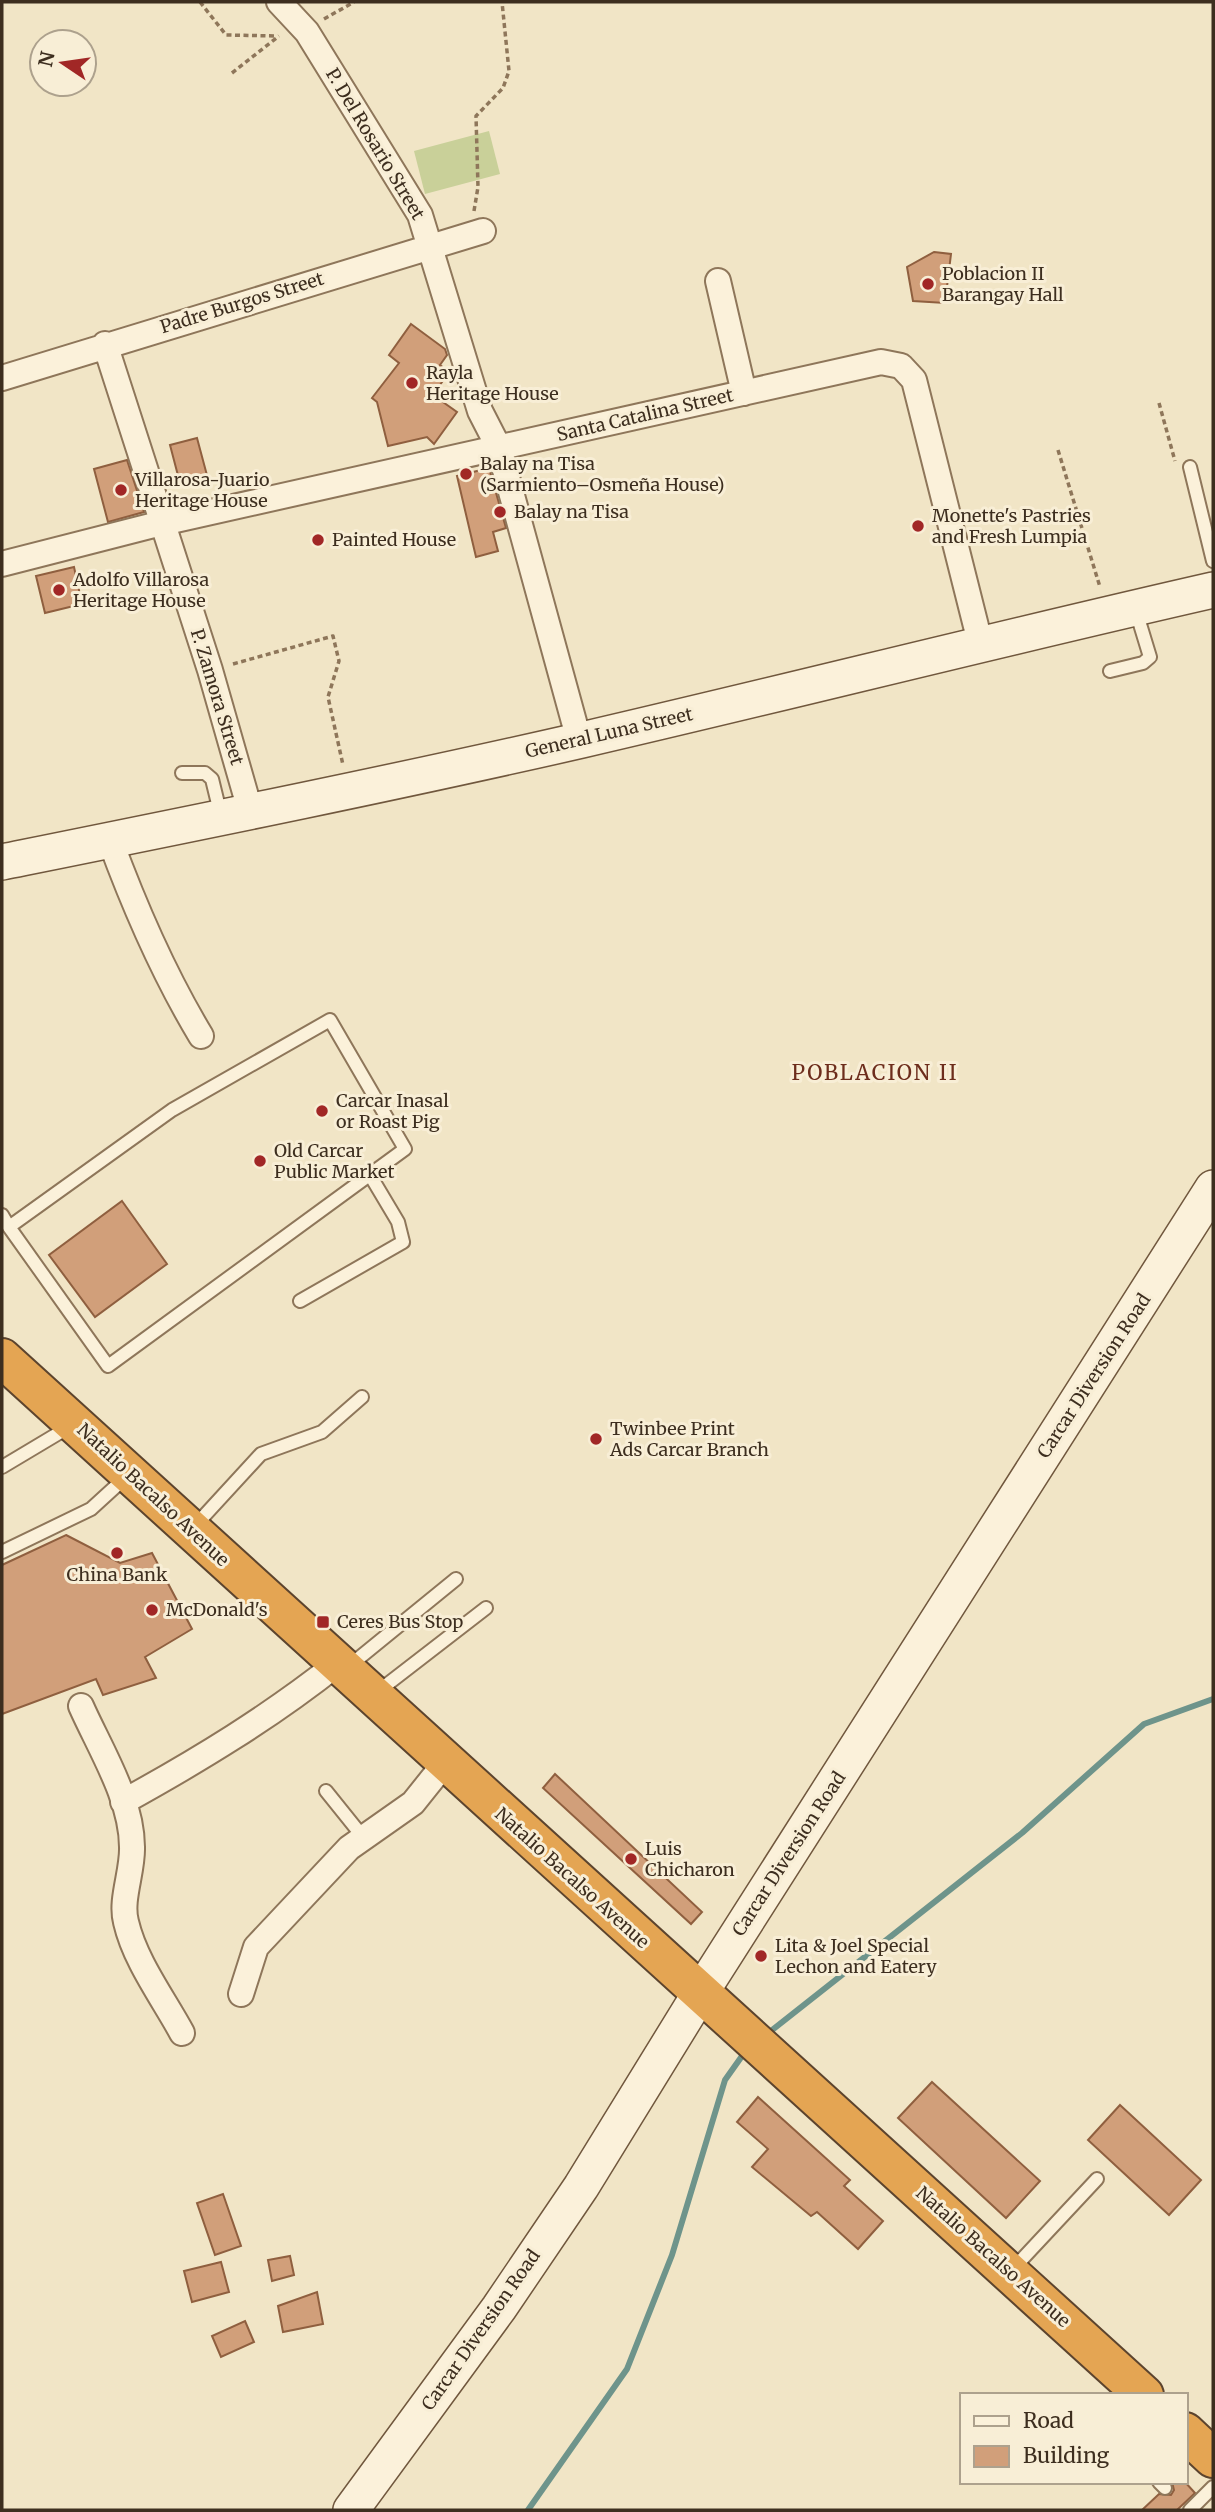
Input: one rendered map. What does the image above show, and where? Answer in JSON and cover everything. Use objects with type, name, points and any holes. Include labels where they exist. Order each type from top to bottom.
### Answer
[{"type":"highway","name":"Natalio Bacalso Avenue","points":[[2,1358],[1142,2393]]},
{"type":"main road","name":"General Luna Street","points":[[2,862],[579,740],[1213,590]]},
{"type":"main road","name":"Carcar Diversion Road","points":[[351,2510],[499,2308],[581,2187],[701,1992],[1213,1188]]},
{"type":"street","name":"P. Del Rosario Street","points":[[279,2],[307,32],[420,215],[480,411],[499,448],[579,740]]},
{"type":"street","name":"Padre Burgos Street","points":[[2,378],[105,344],[477,233]]},
{"type":"street","points":[[718,281],[744,393]]},
{"type":"street","name":"P. Zamora Street","points":[[105,344],[210,670],[236,813]]},
{"type":"street","name":"Santa Catalina Street","points":[[2,564],[162,523],[881,362],[901,366],[914,380],[981,646]]},
{"type":"street","points":[[110,840],[167,978],[201,1036]]},
{"type":"street","points":[[124,1802],[234,1739],[341,1666]]},
{"type":"street","points":[[82,1706],[124,1802],[132,1847],[125,1920],[137,1953],[182,2032]]},
{"type":"street","points":[[242,1994],[256,1947],[363,1837],[413,1803],[445,1763]]},
{"type":"lane","points":[[1190,467],[1213,561]]},
{"type":"lane","points":[[1110,671],[1143,663],[1150,657],[1121,610]]},
{"type":"lane","points":[[182,773],[205,773],[236,813]]},
{"type":"lane","points":[[2,1215],[9,1227],[108,1366],[405,1149],[330,1020],[172,1110],[9,1227]]},
{"type":"lane","points":[[300,1301],[403,1242],[398,1222],[370,1175]]},
{"type":"lane","points":[[190,1530],[261,1454],[322,1432],[362,1397]]},
{"type":"lane","points":[[2,1467],[75,1423]]},
{"type":"lane","points":[[2,1552],[91,1509],[131,1473]]},
{"type":"lane","points":[[341,1666],[456,1579]]},
{"type":"lane","points":[[373,1695],[486,1608]]},
{"type":"lane","points":[[326,1791],[363,1837]]},
{"type":"lane","points":[[1010,2273],[1097,2179]]},
{"type":"lane","points":[[1186,2509],[1213,2487]]},
{"type":"path","points":[[200,2],[226,35],[276,36]]},
{"type":"path","points":[[477,233],[476,116],[503,88],[509,71],[502,2]]},
{"type":"path","points":[[1058,450],[1121,610]]},
{"type":"path","points":[[210,670],[333,636],[339,661],[328,697],[349,790]]},
{"type":"green space","points":[[489,131],[500,174],[425,194],[414,151]]},
{"type":"building","name":"Poblacion II Barangay Hall","points":[[934,252],[951,254],[945,303],[913,301],[907,267]]},
{"type":"building","name":"Rayla Heritage House","points":[[411,324],[445,349],[447,355],[440,365],[449,372],[433,395],[457,412],[434,444],[427,437],[388,446],[377,402],[372,398],[399,363],[389,355]]},
{"type":"building","points":[[197,438],[208,479],[181,487],[170,445]]},
{"type":"building","name":"Villarosa-Juario Heritage House","points":[[127,460],[144,512],[108,522],[94,469]]},
{"type":"building","points":[[489,468],[506,528],[493,532],[498,551],[476,557],[457,476]]},
{"type":"building","name":"Adolfo Villarosa Heritage House","points":[[74,567],[82,604],[45,613],[36,576]]},
{"type":"building","points":[[122,1201],[167,1264],[95,1317],[49,1255]]},
{"type":"building","points":[[66,1535],[120,1563],[152,1553],[192,1629],[145,1657],[156,1678],[103,1695],[96,1679],[2,1714],[2,1565]]},
{"type":"building","points":[[555,1774],[702,1912],[691,1924],[543,1788]]},
{"type":"building","points":[[932,2082],[1040,2181],[1006,2218],[898,2118]]},
{"type":"building","points":[[758,2097],[850,2180],[844,2186],[883,2221],[858,2249],[817,2212],[811,2216],[752,2167],[768,2149],[737,2122]]},
{"type":"building","points":[[1120,2105],[1201,2180],[1169,2215],[1088,2140]]},
{"type":"building","points":[[223,2194],[241,2246],[215,2255],[197,2203]]},
{"type":"building","points":[[290,2256],[294,2275],[272,2281],[268,2260]]},
{"type":"building","points":[[221,2262],[229,2292],[192,2302],[184,2271]]},
{"type":"building","points":[[317,2292],[323,2324],[283,2332],[278,2306]]},
{"type":"building","points":[[245,2321],[254,2342],[221,2357],[212,2336]]},
{"type":"building","points":[[1172,2484],[1187,2484],[1195,2493],[1177,2510],[1142,2510],[1159,2494],[1171,2495],[1174,2490]]},
{"type":"waterway","points":[[767,2034],[1022,1833],[1144,1724],[1213,1699]]},
{"type":"waterway","points":[[528,2510],[627,2369],[672,2255],[725,2080],[747,2049]]},
{"type":"place","name":"Poblacion II Barangay Hall","points":[[928,284]]},
{"type":"place","name":"Rayla Heritage House","points":[[412,383]]},
{"type":"place","name":"Balay na Tisa (Sarmiento–Osmeña House)","points":[[466,474]]},
{"type":"place","name":"Villarosa-Juario Heritage House","points":[[121,490]]},
{"type":"place","name":"Balay na Tisa","points":[[500,512]]},
{"type":"place","name":"Monette's Pastries and Fresh Lumpia","points":[[918,526]]},
{"type":"place","name":"Painted House","points":[[318,540]]},
{"type":"place","name":"Adolfo Villarosa Heritage House","points":[[59,590]]},
{"type":"place","name":"Carcar Inasal or Roast Pig","points":[[322,1111]]},
{"type":"place","name":"Old Carcar Public Market","points":[[260,1161]]},
{"type":"place","name":"Twinbee Print Ads Carcar Branch","points":[[596,1439]]},
{"type":"place","name":"China Bank","points":[[117,1553]]},
{"type":"place","name":"McDonald's","points":[[152,1610]]},
{"type":"place","name":"Ceres Bus Stop","points":[[323,1622]]},
{"type":"place","name":"Luis Chicharon","points":[[631,1859]]},
{"type":"place","name":"Lita & Joel Special Lechon and Eatery","points":[[761,1956]]},
{"type":"district","name":"POBLACION II","points":[[875,1073]]}]
